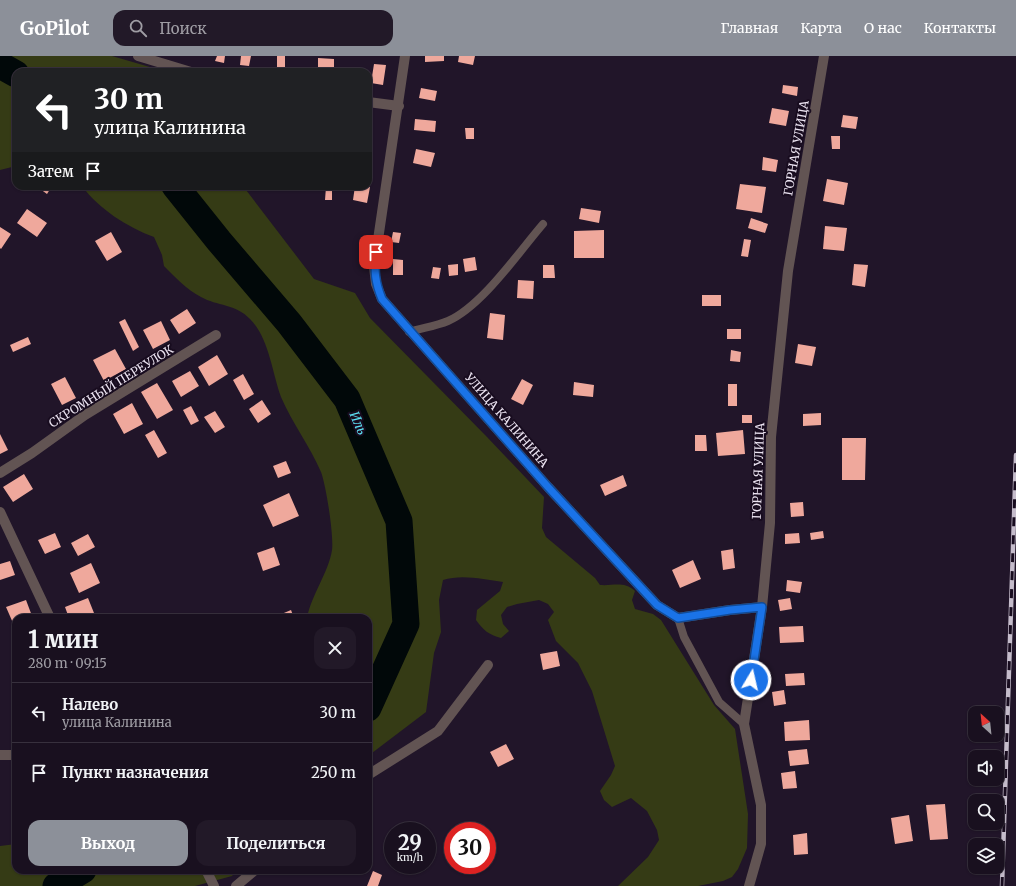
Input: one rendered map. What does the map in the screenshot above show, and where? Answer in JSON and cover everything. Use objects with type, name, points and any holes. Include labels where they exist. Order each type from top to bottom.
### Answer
[{"type":"street","points":[[138,56],[178,68]]},
{"type":"street","name":"УЛИЦА КАЛИНИНА","points":[[405,56],[399,106],[374,267],[376,284],[382,299],[409,332],[459,385],[548,487],[657,605],[678,618]]},
{"type":"street","name":"ГОРНАЯ УЛИЦА","points":[[749,886],[761,844],[761,805],[744,724],[762,607],[770,523],[771,437],[788,271],[824,56]]},
{"type":"street","points":[[372,103],[399,106]]},
{"type":"street","name":"СКРОМНЫЙ ПЕРЕУЛОК","points":[[0,473],[32,453],[85,415],[216,335]]},
{"type":"street","points":[[0,512],[48,614]]},
{"type":"street","points":[[678,618],[762,607]]},
{"type":"street","points":[[372,773],[438,731],[488,665]]},
{"type":"street","points":[[0,755],[12,755]]},
{"type":"street","points":[[208,874],[214,885]]},
{"type":"street","points":[[236,886],[250,874]]},
{"type":"lane","points":[[409,332],[448,321],[466,310],[484,293],[543,224]]},
{"type":"lane","points":[[678,618],[684,637],[719,702],[744,724]]},
{"type":"green space","points":[[0,56],[112,56],[153,68],[12,68],[12,167],[0,170]]},
{"type":"green space","points":[[86,190],[246,190],[314,279],[355,293],[370,318],[544,497],[542,528],[546,537],[595,578],[600,585],[623,585],[635,591],[632,600],[635,609],[653,614],[661,620],[714,705],[735,729],[748,814],[747,848],[738,869],[732,877],[723,881],[698,886],[618,886],[648,857],[659,840],[657,830],[647,811],[631,798],[612,807],[604,800],[600,791],[611,775],[615,766],[592,691],[578,663],[556,641],[548,620],[554,612],[548,604],[539,600],[507,607],[501,615],[503,624],[509,631],[501,638],[487,632],[476,620],[477,610],[500,591],[503,582],[465,577],[443,580],[439,600],[441,632],[434,653],[426,712],[372,753],[372,614],[308,614],[332,550],[332,534],[329,511],[321,472],[281,397],[262,336],[250,319],[239,310],[207,300],[186,287],[164,266],[162,255],[154,237],[124,223],[105,210]]},
{"type":"green space","points":[[12,844],[12,874],[234,874],[232,876],[195,886],[0,886],[0,846]]},
{"type":"building","points":[[217,56],[225,56],[224,63],[215,61]]},
{"type":"building","points":[[241,56],[251,56],[249,66],[240,65]]},
{"type":"building","points":[[277,56],[285,56],[285,68],[277,68]]},
{"type":"building","points":[[425,56],[444,56],[444,61],[425,62]]},
{"type":"building","points":[[459,56],[475,56],[473,65],[458,62]]},
{"type":"building","points":[[318,58],[334,59],[334,68],[318,68]]},
{"type":"building","points":[[374,64],[386,65],[383,85],[372,83]]},
{"type":"building","points":[[783,85],[798,87],[797,96],[782,93]]},
{"type":"building","points":[[421,88],[437,91],[435,101],[419,98]]},
{"type":"building","points":[[772,108],[789,111],[786,126],[769,123]]},
{"type":"building","points":[[843,115],[858,117],[856,129],[841,127]]},
{"type":"building","points":[[415,119],[436,121],[435,132],[414,130]]},
{"type":"building","points":[[465,128],[474,128],[474,139],[466,139]]},
{"type":"building","points":[[831,136],[840,136],[840,149],[832,149]]},
{"type":"building","points":[[416,149],[435,153],[431,167],[413,163]]},
{"type":"building","points":[[763,157],[778,160],[776,172],[762,170]]},
{"type":"building","points":[[827,179],[848,183],[844,205],[823,201]]},
{"type":"building","points":[[740,184],[766,187],[762,213],[736,209]]},
{"type":"building","points":[[42,190],[50,190],[47,194]]},
{"type":"building","points":[[326,190],[332,190],[332,200],[325,200]]},
{"type":"building","points":[[354,190],[369,190],[367,203],[353,200]]},
{"type":"building","points":[[581,208],[601,211],[599,223],[579,219]]},
{"type":"building","points":[[27,209],[47,223],[37,237],[17,223]]},
{"type":"building","points":[[751,218],[768,224],[765,233],[748,228]]},
{"type":"building","points":[[825,226],[847,228],[844,251],[823,249]]},
{"type":"building","points":[[0,227],[11,234],[1,249],[0,248]]},
{"type":"building","points":[[604,230],[604,258],[574,258],[574,231]]},
{"type":"building","points":[[111,232],[122,252],[107,261],[95,241]]},
{"type":"building","points":[[393,232],[401,233],[399,243],[391,242]]},
{"type":"building","points":[[744,239],[751,240],[748,257],[741,256]]},
{"type":"building","points":[[475,257],[477,270],[465,272],[463,259]]},
{"type":"building","points":[[393,259],[403,260],[403,275],[393,275]]},
{"type":"building","points":[[458,264],[458,275],[449,276],[448,265]]},
{"type":"building","points":[[854,264],[868,265],[865,287],[852,285]]},
{"type":"building","points":[[543,265],[554,265],[555,278],[543,278]]},
{"type":"building","points":[[433,267],[441,268],[439,279],[431,278]]},
{"type":"building","points":[[518,280],[534,281],[533,299],[517,298]]},
{"type":"building","points":[[702,295],[721,295],[721,306],[702,306]]},
{"type":"building","points":[[187,309],[196,323],[179,334],[170,320]]},
{"type":"building","points":[[490,313],[505,315],[503,340],[487,338]]},
{"type":"building","points":[[125,319],[139,347],[133,351],[119,322]]},
{"type":"building","points":[[161,321],[170,340],[153,349],[143,330]]},
{"type":"building","points":[[727,329],[741,329],[741,339],[727,339]]},
{"type":"building","points":[[28,337],[31,344],[13,352],[10,345]]},
{"type":"building","points":[[798,344],[816,347],[812,366],[795,363]]},
{"type":"building","points":[[115,349],[126,369],[104,381],[93,360]]},
{"type":"building","points":[[731,350],[741,352],[740,362],[730,361]]},
{"type":"building","points":[[217,355],[228,374],[209,386],[198,367]]},
{"type":"building","points":[[190,371],[199,386],[181,397],[172,381]]},
{"type":"building","points":[[243,374],[254,394],[244,400],[233,380]]},
{"type":"building","points":[[65,377],[76,398],[62,405],[51,384]]},
{"type":"building","points":[[522,379],[533,385],[523,405],[511,399]]},
{"type":"building","points":[[574,382],[594,385],[593,397],[573,395]]},
{"type":"building","points":[[157,383],[173,410],[157,419],[141,392]]},
{"type":"building","points":[[728,384],[737,384],[737,406],[728,406]]},
{"type":"building","points":[[262,400],[271,414],[258,423],[249,409]]},
{"type":"building","points":[[132,403],[143,424],[124,434],[113,414]]},
{"type":"building","points":[[191,406],[199,421],[191,425],[183,410]]},
{"type":"building","points":[[215,411],[225,427],[215,433],[204,417]]},
{"type":"building","points":[[821,413],[821,425],[803,426],[803,414]]},
{"type":"building","points":[[742,415],[752,415],[752,423],[742,423]]},
{"type":"building","points":[[154,430],[167,453],[158,458],[145,435]]},
{"type":"building","points":[[743,430],[745,454],[718,456],[716,433]]},
{"type":"building","points":[[0,434],[8,450],[0,454]]},
{"type":"building","points":[[695,435],[706,435],[707,451],[695,451]]},
{"type":"building","points":[[842,438],[866,438],[865,480],[842,480]]},
{"type":"building","points":[[286,461],[291,473],[278,478],[273,466]]},
{"type":"building","points":[[24,474],[33,489],[13,502],[3,487]]},
{"type":"building","points":[[623,475],[627,486],[605,496],[600,485]]},
{"type":"building","points":[[289,493],[299,516],[273,527],[263,505]]},
{"type":"building","points":[[803,502],[804,516],[791,517],[790,503]]},
{"type":"building","points":[[823,531],[824,538],[811,540],[810,533]]},
{"type":"building","points":[[55,533],[61,547],[45,554],[38,540]]},
{"type":"building","points":[[799,533],[800,543],[785,544],[785,534]]},
{"type":"building","points":[[88,534],[95,547],[78,556],[71,543]]},
{"type":"building","points":[[274,547],[280,565],[263,571],[257,553]]},
{"type":"building","points":[[733,549],[735,568],[723,570],[721,551]]},
{"type":"building","points":[[693,560],[701,579],[680,588],[672,570]]},
{"type":"building","points":[[10,561],[15,575],[0,580],[0,564]]},
{"type":"building","points":[[91,563],[100,583],[79,593],[70,573]]},
{"type":"building","points":[[787,580],[802,582],[800,593],[786,591]]},
{"type":"building","points":[[88,598],[94,614],[68,614],[65,607]]},
{"type":"building","points":[[790,598],[792,609],[780,611],[778,600]]},
{"type":"building","points":[[26,600],[31,614],[12,614],[12,621],[6,607]]},
{"type":"building","points":[[291,610],[292,614],[282,614]]},
{"type":"building","points":[[803,626],[804,642],[780,643],[779,627]]},
{"type":"building","points":[[557,651],[560,666],[543,670],[540,654]]},
{"type":"building","points":[[804,673],[805,685],[786,686],[785,674]]},
{"type":"building","points":[[784,690],[786,704],[774,706],[772,692]]},
{"type":"building","points":[[809,720],[810,740],[785,741],[784,722]]},
{"type":"building","points":[[506,744],[514,759],[498,767],[490,752]]},
{"type":"building","points":[[807,749],[809,764],[790,766],[788,751]]},
{"type":"building","points":[[795,771],[797,788],[783,789],[781,773]]},
{"type":"building","points":[[945,804],[948,839],[930,840],[926,805]]},
{"type":"building","points":[[909,815],[913,841],[895,844],[891,818]]},
{"type":"building","points":[[807,833],[808,854],[794,855],[793,835]]},
{"type":"building","points":[[373,871],[382,875],[378,886],[367,886]]},
{"type":"waterway","name":"Иль","points":[[0,65],[12,72]]},
{"type":"waterway","name":"Иль","points":[[178,190],[219,241],[289,323],[347,399],[399,521],[406,624],[372,699]]},
{"type":"waterway","name":"Иль","points":[[56,886],[76,874]]},
{"type":"railway","points":[[1002,886],[1016,455]]},
{"type":"route","points":[[376,252],[374,267],[376,284],[382,299],[409,332],[459,385],[548,487],[657,605],[678,618],[762,607],[751,680]]}]
